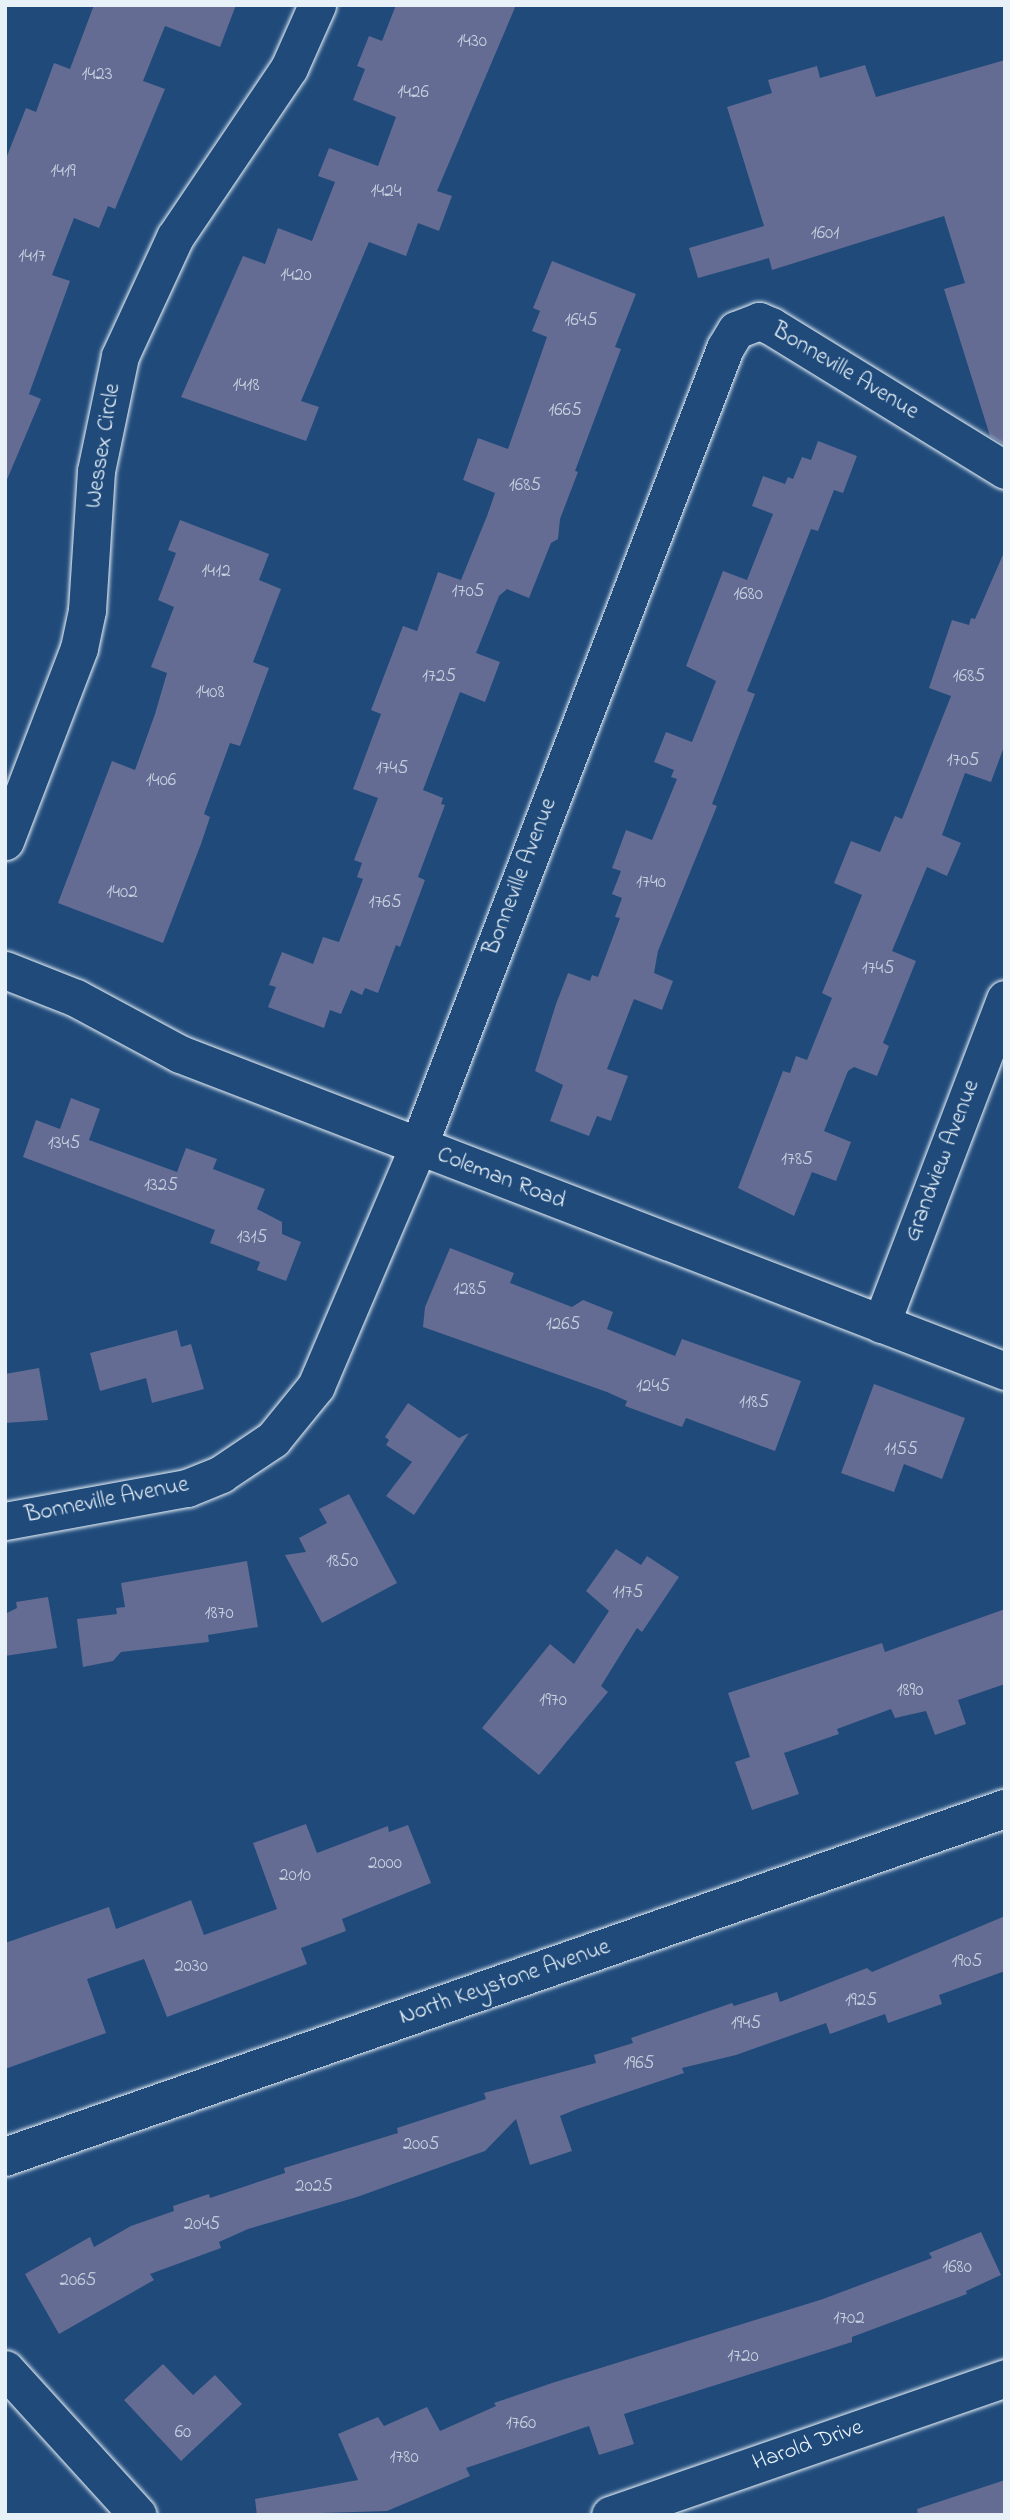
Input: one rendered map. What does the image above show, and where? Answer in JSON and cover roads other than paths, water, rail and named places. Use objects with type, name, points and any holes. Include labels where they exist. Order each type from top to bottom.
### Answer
[{"type":"street","name":"Wessex Circle","points":[[5,841],[79,648],[87,610],[96,471],[120,356],[175,237],[289,68],[317,5]]},
{"type":"street","name":"Bonneville Avenue","points":[[5,1521],[187,1488],[221,1475],[273,1439],[316,1386],[332,1357],[418,1147],[725,348],[736,330],[759,321],[771,326],[1005,470]]},
{"type":"street","name":"Coleman Road","points":[[5,970],[76,998],[180,1054],[1005,1371]]},
{"type":"street","name":"Grandview Avenue","points":[[881,1324],[1005,999]]},
{"type":"street","name":"North Keystone Avenue","points":[[5,2157],[1005,1809]]},
{"type":"street","points":[[5,2369],[138,2515]]},
{"type":"street","name":"Harold Drive","points":[[610,2515],[1005,2378]]}]
